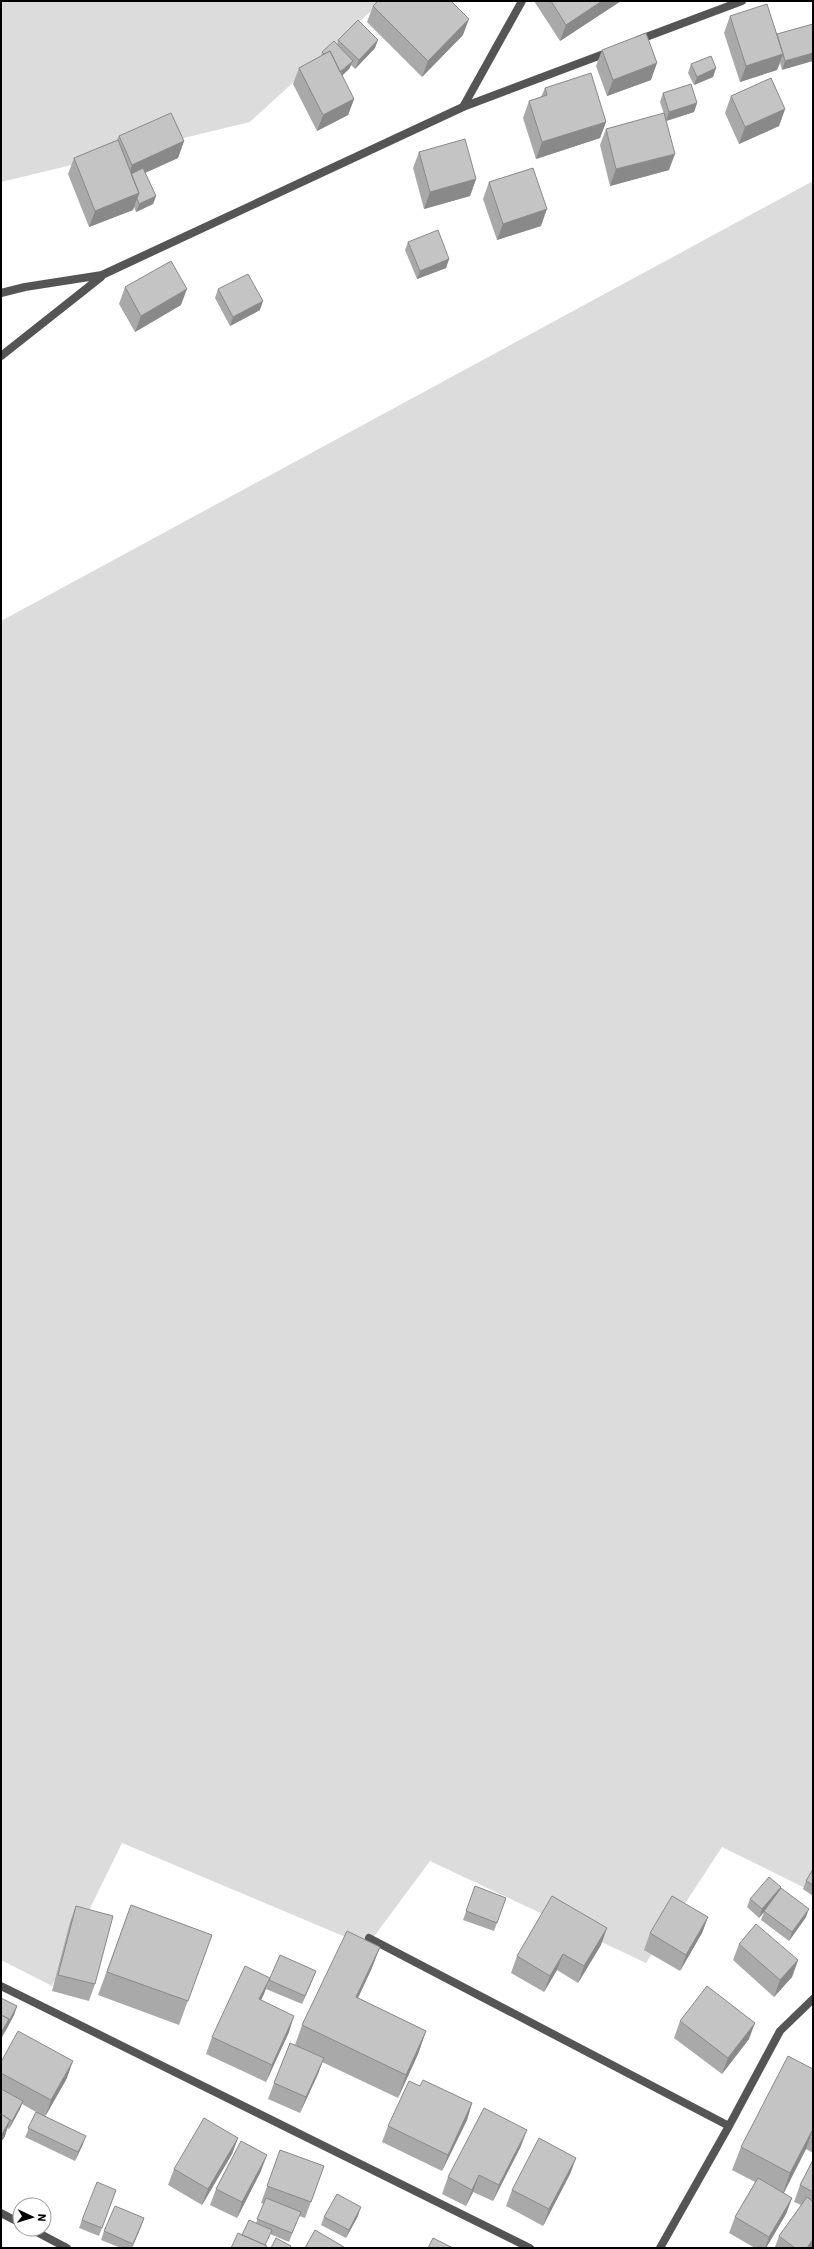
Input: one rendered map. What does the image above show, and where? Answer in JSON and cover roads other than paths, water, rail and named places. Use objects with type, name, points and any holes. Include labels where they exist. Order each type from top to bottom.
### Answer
[{"type":"street","points":[[463,107],[522,1]]},
{"type":"street","points":[[632,43],[742,1]]},
{"type":"street","points":[[1,356],[102,275],[463,107],[617,48]]},
{"type":"street","points":[[1,294],[25,287],[102,275]]},
{"type":"street","points":[[369,1938],[729,2126]]},
{"type":"street","points":[[1,1986],[530,2248]]},
{"type":"street","points":[[660,2248],[729,2126],[780,2031],[813,1999]]},
{"type":"street","points":[[1,2213],[12,2219]]},
{"type":"street","points":[[46,2237],[66,2248]]}]
